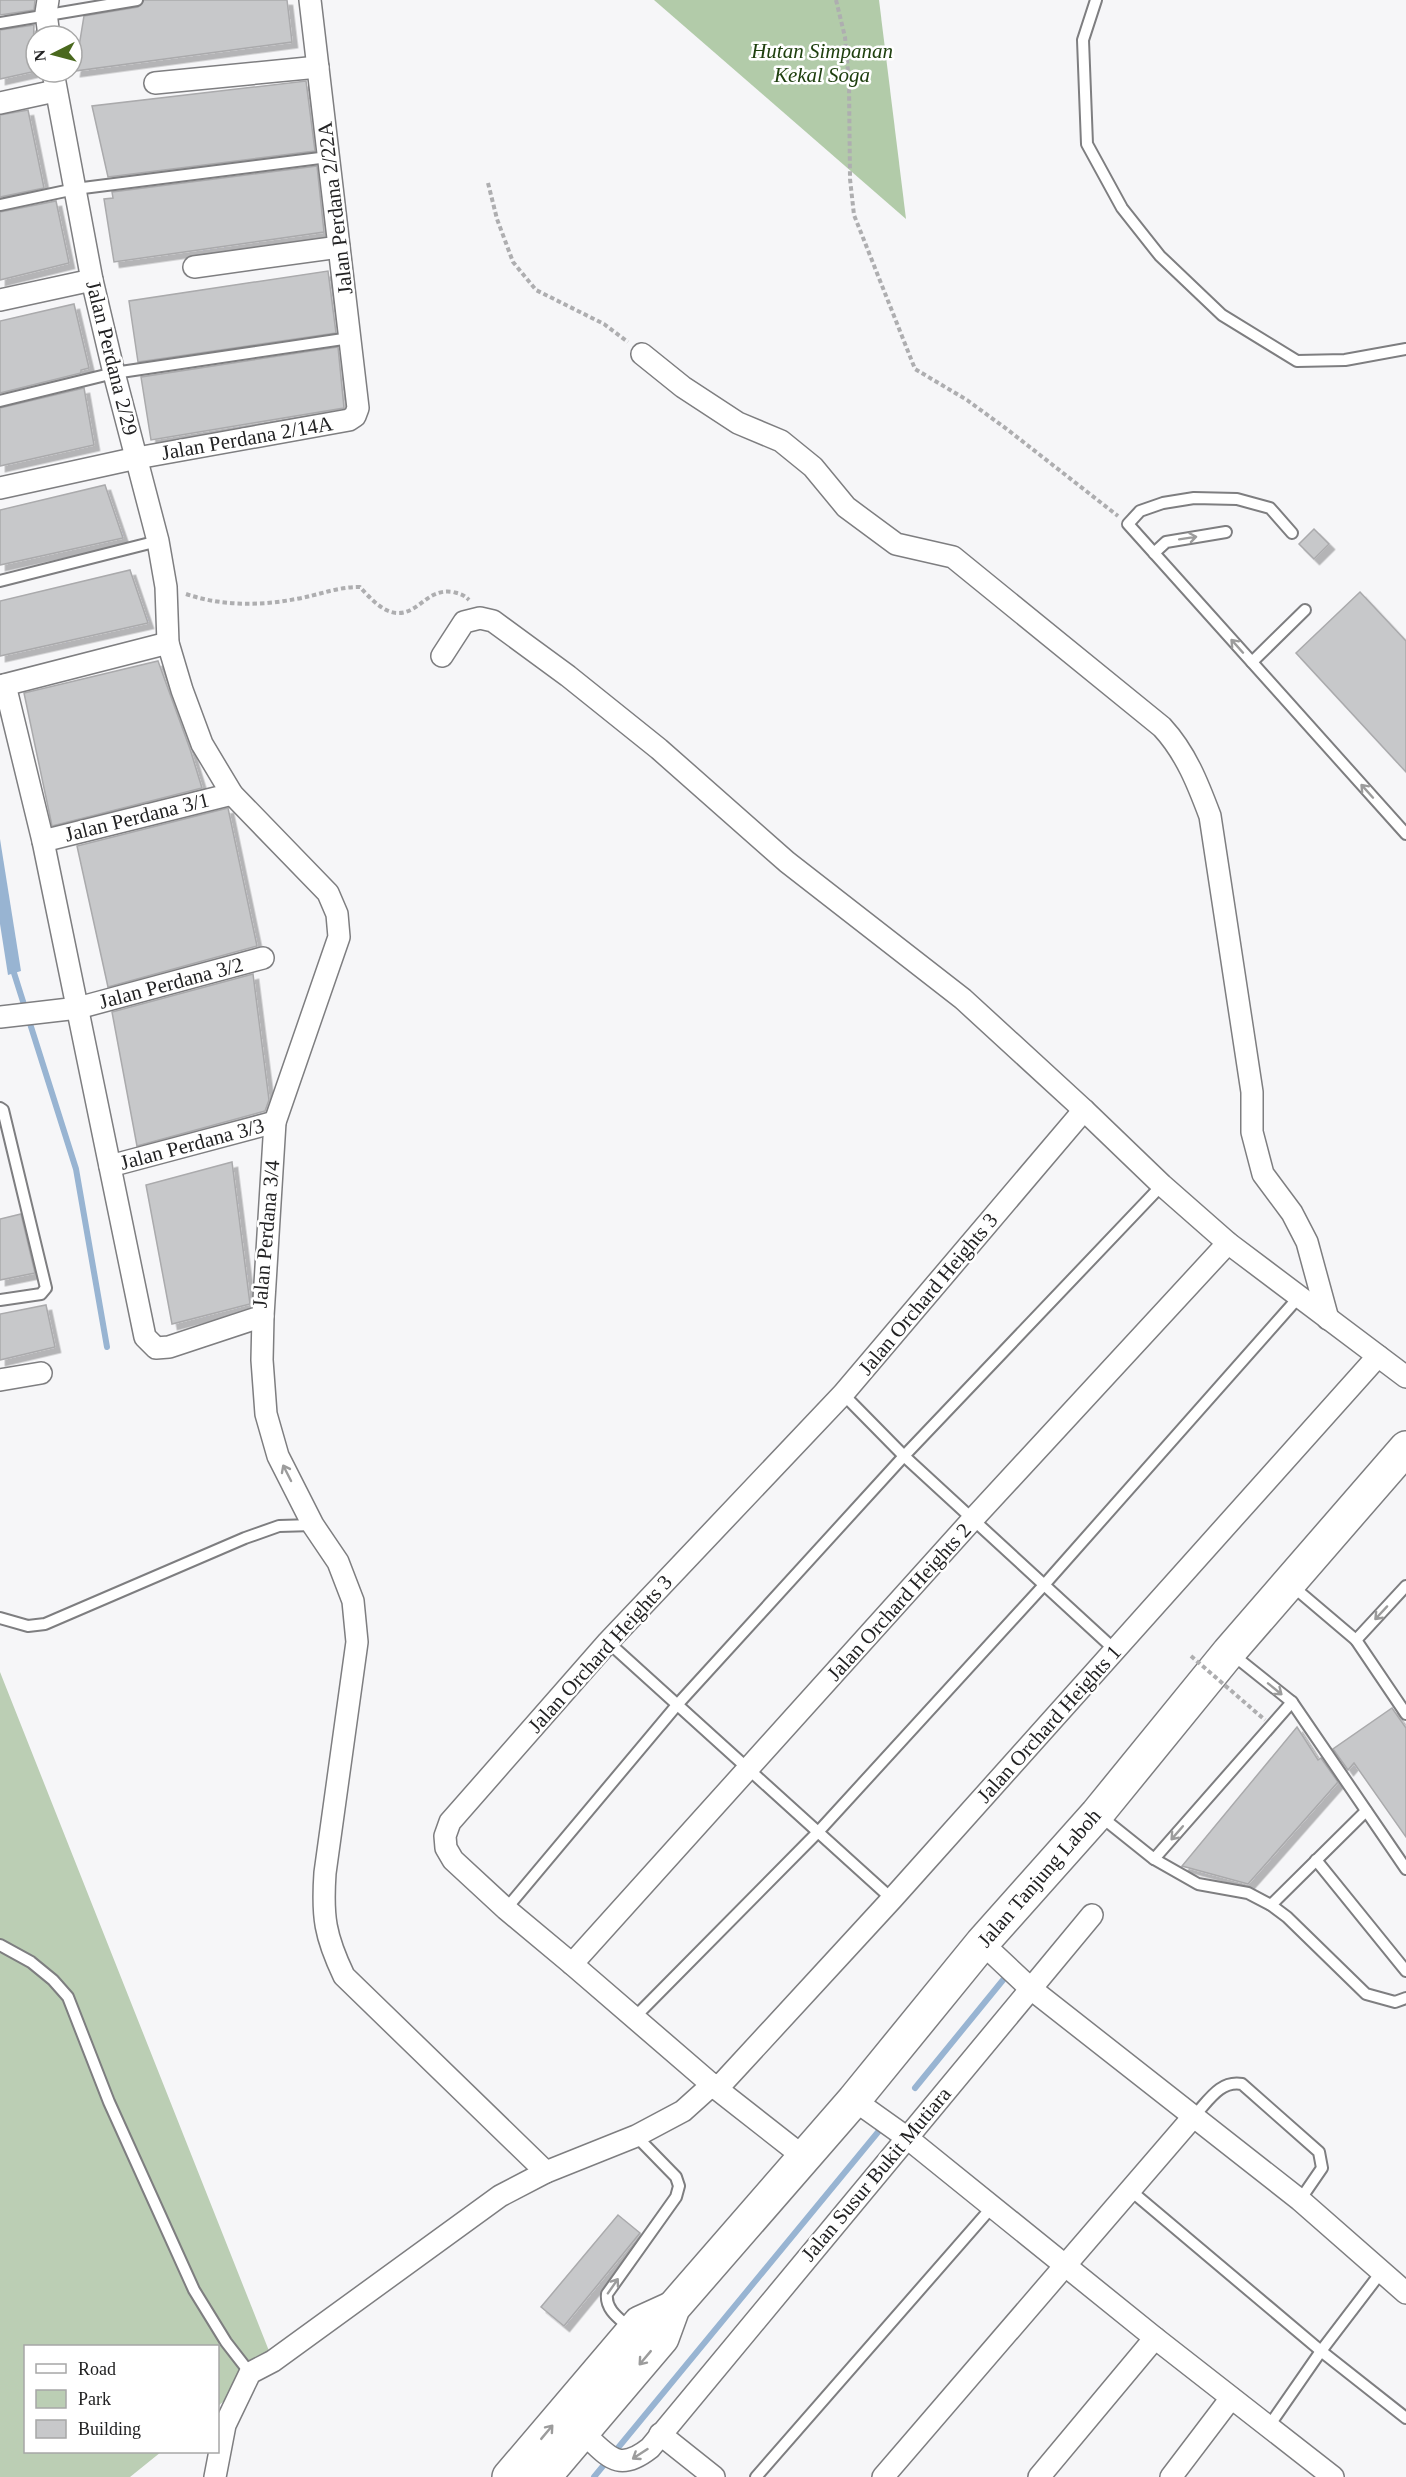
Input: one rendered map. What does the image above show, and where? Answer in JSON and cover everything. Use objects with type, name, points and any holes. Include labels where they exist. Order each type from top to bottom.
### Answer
[{"type":"highway","name":"Jalan Tanjung Laboh","points":[[544,2477],[598,2447],[662,2338],[673,2308],[783,2141],[882,2120],[982,1943],[1097,1814],[1229,1652],[1406,1448]]},
{"type":"highway","name":"Jalan Tanjung Laboh","points":[[509,2477],[640,2323],[673,2308]]},
{"type":"street","name":"Jalan Perdana 2/22A","points":[[310,0],[358,408],[355,416]]},
{"type":"street","points":[[47,7],[48,24]]},
{"type":"street","points":[[154,83],[318,67]]},
{"type":"street","points":[[0,103],[49,84]]},
{"type":"street","name":"Jalan Perdana 2/29","points":[[54,84],[92,280],[158,541],[166,586],[168,643]]},
{"type":"street","points":[[194,267],[339,248]]},
{"type":"street","points":[[0,300],[92,280]]},
{"type":"street","points":[[642,354],[683,387],[738,423],[781,441],[813,467],[846,507],[896,544],[954,557],[1162,727],[1176,743],[1195,777],[1210,816],[1252,1092],[1252,1132],[1260,1163],[1263,1174],[1292,1213],[1307,1242],[1328,1319]]},
{"type":"street","name":"Jalan Perdana 2/14A","points":[[0,488],[137,458],[349,420],[355,416]]},
{"type":"street","points":[[442,656],[464,622],[480,618],[493,621],[568,676],[659,748],[787,862],[963,999],[1162,1185],[1228,1243],[1298,1298],[1406,1377]]},
{"type":"street","points":[[3,686],[168,643]]},
{"type":"street","name":"Jalan Perdana 3/4","points":[[3,686],[43,841],[145,1337],[156,1348],[169,1347],[263,1316],[275,1122],[339,937],[337,914],[328,893],[232,794],[202,744],[168,643]]},
{"type":"street","name":"Jalan Perdana 3/1","points":[[43,841],[232,794]]},
{"type":"street","name":"Jalan Perdana 3/2","points":[[4,1016],[78,1008],[263,958]]},
{"type":"street","name":"Jalan Orchard Heights 3","points":[[783,2141],[506,1909],[453,1860],[446,1848],[445,1836],[450,1822],[608,1642],[843,1394],[1084,1110]]},
{"type":"street","name":"Jalan Perdana 3/3","points":[[110,1166],[275,1122]]},
{"type":"street","name":"Jalan Orchard Heights 2","points":[[572,1964],[973,1519],[1228,1243]]},
{"type":"street","points":[[263,1316],[262,1359],[266,1414],[279,1456],[313,1525],[338,1562],[353,1601],[357,1642],[322,1906],[330,1946],[344,1976],[546,2172]]},
{"type":"street","name":"Jalan Orchard Heights 1","points":[[250,2373],[273,2361],[500,2196],[546,2172],[636,2136],[683,2111],[715,2086],[892,1899],[1378,1356]]},
{"type":"street","points":[[0,1380],[41,1373]]},
{"type":"street","name":"Jalan Susur Bukit Mutiara","points":[[598,2447],[629,2461],[650,2448],[882,2120],[1030,1988],[1092,1915]]},
{"type":"street","points":[[982,1943],[1030,1988],[1300,2200],[1406,2293]]},
{"type":"street","points":[[883,2477],[1193,2117]]},
{"type":"street","points":[[882,2120],[1333,2477]]},
{"type":"street","points":[[1038,2477],[1155,2338]]},
{"type":"street","points":[[215,2477],[225,2425],[250,2373]]},
{"type":"street","points":[[1172,2477],[1232,2398]]},
{"type":"street","points":[[660,2434],[714,2477]]},
{"type":"lane","points":[[0,23],[47,7],[137,0]]},
{"type":"lane","points":[[1096,0],[1083,40],[1087,144],[1122,208],[1160,256],[1222,315],[1297,361],[1345,360],[1406,349]]},
{"type":"lane","points":[[0,205],[75,189],[328,157]]},
{"type":"lane","points":[[0,401],[114,373],[350,338]]},
{"type":"lane","points":[[1292,533],[1270,508],[1237,499],[1194,498],[1163,503],[1140,511],[1128,524],[1406,834]]},
{"type":"lane","points":[[1154,553],[1166,542],[1226,532]]},
{"type":"lane","points":[[0,581],[158,541]]},
{"type":"lane","points":[[1252,662],[1305,609]]},
{"type":"lane","points":[[0,1108],[3,1110],[46,1288],[41,1294],[0,1300]]},
{"type":"lane","points":[[506,1909],[677,1705],[904,1456],[1162,1185]]},
{"type":"lane","points":[[635,2017],[819,1831],[1044,1585],[1298,1298]]},
{"type":"lane","points":[[843,1394],[904,1456],[1115,1650]]},
{"type":"lane","points":[[0,1618],[28,1626],[45,1624],[245,1538],[279,1526],[313,1525]]},
{"type":"lane","points":[[1290,1584],[1356,1640],[1406,1714]]},
{"type":"lane","points":[[1356,1640],[1406,1586]]},
{"type":"lane","points":[[608,1642],[892,1899]]},
{"type":"lane","points":[[1229,1652],[1292,1702],[1406,1869]]},
{"type":"lane","points":[[1154,1859],[1292,1702]]},
{"type":"lane","points":[[1271,1905],[1366,1811]]},
{"type":"lane","points":[[1097,1814],[1154,1859],[1198,1884],[1248,1893],[1271,1905],[1287,1917],[1366,1994],[1395,2002],[1406,1998]]},
{"type":"lane","points":[[1316,1860],[1406,1971]]},
{"type":"lane","points":[[0,1945],[31,1962],[69,1997],[109,2102],[194,2290],[226,2342],[250,2373]]},
{"type":"lane","points":[[1193,2117],[1222,2086],[1232,2083],[1242,2084],[1319,2152],[1322,2168],[1300,2200]]},
{"type":"lane","points":[[634,2331],[609,2309],[606,2301],[607,2294],[676,2197],[679,2186],[676,2177],[636,2136]]},
{"type":"lane","points":[[1130,2190],[1321,2351],[1406,2418]]},
{"type":"lane","points":[[756,2477],[992,2207]]},
{"type":"lane","points":[[1269,2426],[1321,2351],[1382,2271]]},
{"type":"path","points":[[836,0],[845,37],[849,83],[850,179],[854,215],[915,369],[967,400],[1128,524]]},
{"type":"path","points":[[488,183],[497,219],[513,261],[537,290],[604,324],[642,354]]},
{"type":"path","points":[[166,586],[205,601],[253,604],[295,600],[339,587],[360,587],[373,601],[396,613],[411,610],[425,598],[442,591],[463,594],[476,608],[480,618]]},
{"type":"path","points":[[1191,1656],[1265,1720]]},
{"type":"green space","name":"Hutan Simpanan Kekal Soga","points":[[654,0],[879,0],[906,219]]},
{"type":"green space","points":[[0,1672],[273,2361],[219,2405],[219,2345],[24,2345],[24,2453],[160,2453],[130,2477],[0,2477]]},
{"type":"water","points":[[0,839],[21,971],[8,975],[0,924]]},
{"type":"building","points":[[0,0],[35,0],[34,10],[0,15]]},
{"type":"building","points":[[144,0],[287,0],[292,42],[84,70],[84,16],[138,7]]},
{"type":"building","points":[[24,26],[24,74],[0,79],[0,30]]},
{"type":"building","points":[[306,81],[315,151],[108,177],[92,106]]},
{"type":"building","points":[[28,110],[44,188],[0,197],[0,115]]},
{"type":"building","points":[[317,166],[324,232],[114,262],[104,199],[113,198],[112,192]]},
{"type":"building","points":[[56,201],[69,263],[0,280],[0,212]]},
{"type":"building","points":[[328,271],[336,333],[138,362],[129,301]]},
{"type":"building","points":[[74,304],[89,368],[81,370],[81,373],[0,393],[0,321]]},
{"type":"building","points":[[338,347],[344,408],[151,440],[141,377]]},
{"type":"building","points":[[84,388],[94,445],[0,466],[0,408]]},
{"type":"building","points":[[105,485],[123,538],[0,565],[0,510]]},
{"type":"building","points":[[1314,529],[1329,544],[1314,559],[1299,544]]},
{"type":"building","points":[[130,570],[148,623],[0,656],[0,601]]},
{"type":"building","points":[[1360,592],[1406,641],[1406,772],[1296,653]]},
{"type":"building","points":[[158,661],[202,788],[52,826],[24,693]]},
{"type":"building","points":[[228,808],[257,946],[108,987],[77,846]]},
{"type":"building","points":[[253,974],[269,1100],[265,1111],[137,1146],[112,1012]]},
{"type":"building","points":[[232,1162],[250,1304],[172,1324],[146,1185]]},
{"type":"building","points":[[21,1214],[35,1273],[0,1280],[0,1219]]},
{"type":"building","points":[[46,1305],[55,1347],[0,1360],[0,1314]]},
{"type":"building","points":[[1392,1708],[1406,1728],[1406,1837],[1354,1763],[1348,1770],[1333,1749]]},
{"type":"building","points":[[1297,1727],[1318,1760],[1321,1758],[1338,1782],[1248,1884],[1182,1866]]},
{"type":"building","points":[[618,2215],[640,2233],[564,2326],[541,2307]]},
{"type":"waterway","points":[[14,973],[76,1169],[107,1347]]},
{"type":"waterway","points":[[915,2088],[1003,1980]]},
{"type":"waterway","points":[[594,2477],[883,2126]]}]
